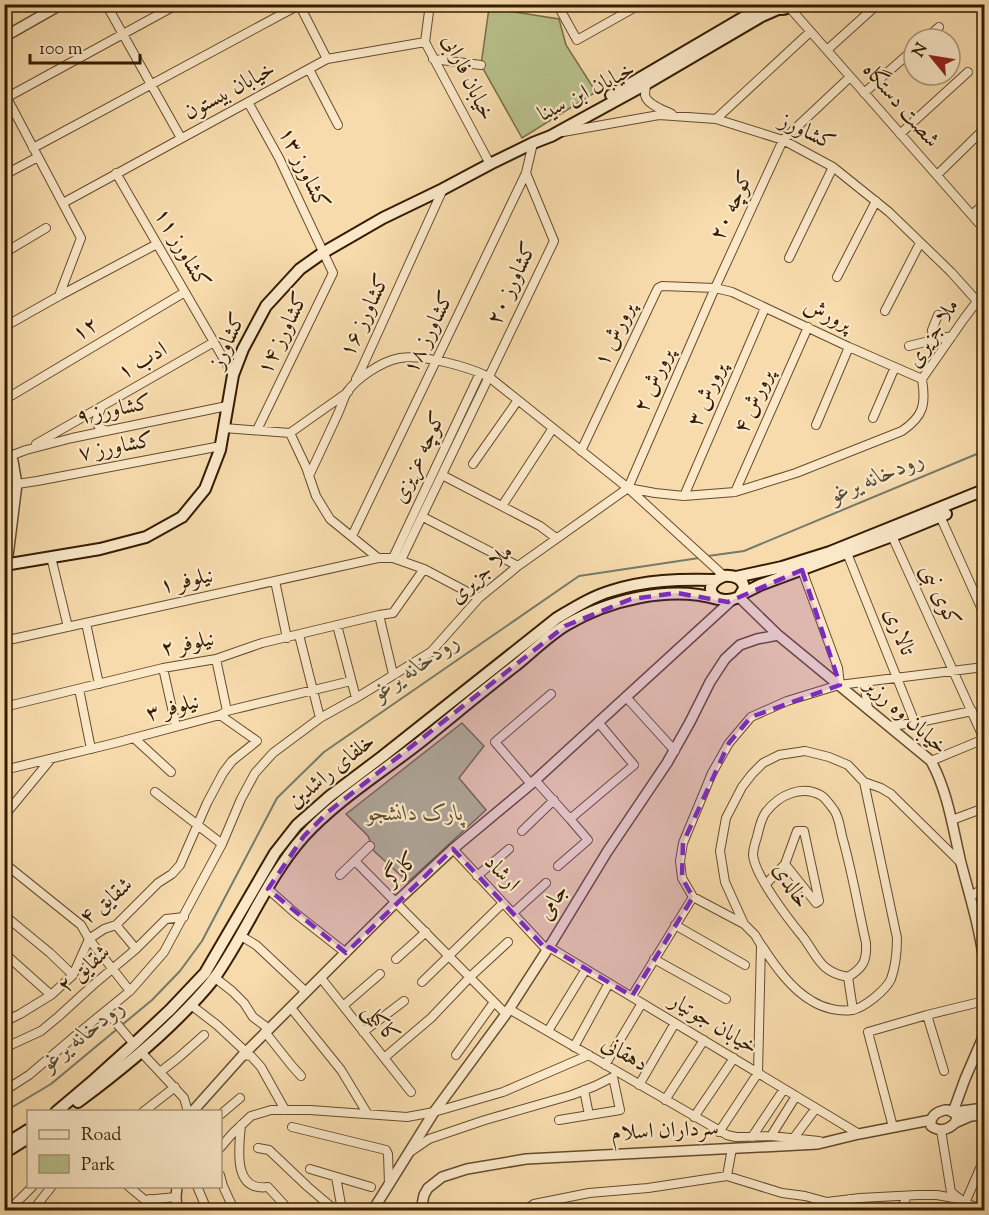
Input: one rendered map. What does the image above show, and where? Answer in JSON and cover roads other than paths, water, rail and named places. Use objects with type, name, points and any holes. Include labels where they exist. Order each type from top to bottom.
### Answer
[{"type":"main road","name":"خیابان ابن سینا","points":[[536,141],[763,4]]},
{"type":"main road","name":"خیابان ابن سینا","points":[[536,141],[556,134],[783,6]]},
{"type":"main road","name":"کشاورز","points":[[6,564],[100,549],[146,537],[182,517],[204,489],[221,446],[233,375],[243,349],[266,306],[300,268],[383,218],[536,141]]},
{"type":"main road","points":[[718,599],[711,590],[712,584],[720,578],[736,577],[782,567],[830,552],[984,490]]},
{"type":"main road","points":[[67,1110],[137,1048],[191,1005],[214,978],[283,863],[304,836],[328,812],[422,741],[565,626],[594,612],[631,599],[677,594],[699,595],[726,601],[760,585],[892,536],[984,498]]},
{"type":"main road","points":[[736,577],[744,586],[738,597]]},
{"type":"main road","name":"خلفای راشدین","points":[[58,1110],[137,1048],[205,973],[275,853],[297,825],[330,795],[383,756],[557,618],[581,604],[609,591],[644,583],[720,578]]},
{"type":"main road","points":[[4,1144],[27,1131]]},
{"type":"main road","points":[[4,1154],[27,1138]]},
{"type":"street","points":[[4,37],[62,4]]},
{"type":"street","points":[[106,4],[181,138]]},
{"type":"street","points":[[59,296],[81,238],[5,98],[178,4]]},
{"type":"street","name":"خیابان فارابی","points":[[430,4],[425,42],[490,164]]},
{"type":"street","points":[[557,4],[576,40],[641,4]]},
{"type":"street","points":[[827,50],[878,4]]},
{"type":"street","points":[[33,148],[300,5],[327,59]]},
{"type":"street","name":"شصت دستگاه","points":[[783,6],[827,50],[984,229]]},
{"type":"street","points":[[716,119],[810,32]]},
{"type":"street","name":"خیابان بیستون","points":[[63,203],[327,59],[425,42]]},
{"type":"street","points":[[433,58],[481,65]]},
{"type":"street","points":[[864,93],[902,60]]},
{"type":"street","points":[[309,69],[338,125]]},
{"type":"street","points":[[900,134],[968,72]]},
{"type":"street","points":[[783,140],[850,77]]},
{"type":"street","points":[[646,84],[646,98],[676,116]]},
{"type":"street","name":"کشاورز ۱۳","points":[[248,102],[279,158],[324,252]]},
{"type":"street","name":"کشاورز","points":[[556,134],[658,115],[716,119],[783,140],[833,167],[876,201],[951,272],[977,301],[984,314]]},
{"type":"street","points":[[937,175],[984,129]]},
{"type":"street","name":"کوچه ۲۰","points":[[716,288],[783,140]]},
{"type":"street","name":"کشاورز ۱۸","points":[[352,536],[526,172],[536,141]]},
{"type":"street","points":[[4,175],[38,157]]},
{"type":"street","points":[[789,258],[833,167]]},
{"type":"street","name":"کشاورز ۲۰","points":[[397,559],[423,517],[554,241],[526,172]]},
{"type":"street","name":"کشاورز ۱۱","points":[[117,173],[233,375]]},
{"type":"street","name":"کشاورز ۱۶","points":[[290,433],[348,392],[360,372],[443,189]]},
{"type":"street","points":[[837,277],[876,201]]},
{"type":"street","points":[[972,215],[984,204]]},
{"type":"street","points":[[4,253],[46,228]]},
{"type":"street","points":[[885,311],[920,243]]},
{"type":"street","points":[[4,327],[157,244]]},
{"type":"street","name":"کشاورز ۱۴","points":[[257,430],[333,273],[324,252]]},
{"type":"street","name":"پرورش ۱","points":[[581,451],[658,288],[662,286],[716,288]]},
{"type":"street","name":"پرورش","points":[[716,288],[732,292],[922,379]]},
{"type":"street","name":"پرورش ۲","points":[[628,488],[716,288]]},
{"type":"street","name":"۱۲","points":[[4,400],[185,292]]},
{"type":"street","name":"ملا جزیری","points":[[4,1091],[29,1075],[130,991],[165,952],[222,844],[255,773],[273,753],[320,718],[431,652],[479,598],[518,566],[628,488],[684,496],[735,492],[796,473],[902,431],[914,423],[921,410],[925,396],[922,379],[984,292]]},
{"type":"street","name":"پرورش ۳","points":[[684,496],[765,308]]},
{"type":"street","points":[[933,340],[932,330],[938,315]]},
{"type":"street","name":"پرورش ۴","points":[[735,492],[808,327]]},
{"type":"street","points":[[909,346],[952,336]]},
{"type":"street","name":"ادب ۱","points":[[27,450],[214,342]]},
{"type":"street","points":[[816,425],[849,347]]},
{"type":"street","points":[[309,476],[348,392],[365,374],[400,358],[437,361],[489,377],[628,488],[707,560],[720,578]]},
{"type":"street","points":[[873,418],[895,367]]},
{"type":"street","name":"کوچه عزیزی","points":[[397,559],[480,373]]},
{"type":"street","points":[[473,464],[518,400]]},
{"type":"street","name":"کشاورز ۹","points":[[10,456],[106,431],[227,406]]},
{"type":"street","points":[[101,407],[96,421],[99,427],[106,431]]},
{"type":"street","points":[[224,428],[290,433],[316,496],[330,519],[378,558]]},
{"type":"street","points":[[502,506],[553,428]]},
{"type":"street","points":[[4,446],[13,461],[17,484],[9,510],[6,564]]},
{"type":"street","name":"کشاورز ۷","points":[[17,484],[221,446]]},
{"type":"street","points":[[442,475],[540,526],[556,538]]},
{"type":"street","points":[[940,516],[984,614]]},
{"type":"street","points":[[423,517],[518,566]]},
{"type":"street","name":"کوی نبی","points":[[892,536],[984,739]]},
{"type":"street","name":"تالاری","points":[[847,553],[915,723]]},
{"type":"street","points":[[51,557],[68,627]]},
{"type":"street","name":"نیلوفر ۱","points":[[4,642],[378,558],[397,559]]},
{"type":"street","points":[[397,559],[424,569],[479,598]]},
{"type":"street","name":"نیلوفر ۲","points":[[4,707],[163,668],[216,659],[262,643],[393,613],[424,569]]},
{"type":"street","points":[[802,570],[838,668],[839,685]]},
{"type":"street","points":[[274,581],[287,638]]},
{"type":"street","name":"کارگر","points":[[193,1110],[244,1053],[396,902],[738,597]]},
{"type":"street","name":"خیابان وه رزیر","points":[[738,597],[778,635],[931,761],[938,773],[952,820],[983,943],[984,963]]},
{"type":"street","points":[[702,627],[718,599]]},
{"type":"street","points":[[379,615],[393,674]]},
{"type":"street","points":[[86,623],[99,684]]},
{"type":"street","points":[[337,625],[356,698]]},
{"type":"street","points":[[299,635],[320,718]]},
{"type":"street","name":"جامی","points":[[373,1210],[434,1113],[508,1011],[608,852],[668,763],[710,682],[725,659],[740,645],[778,635]]},
{"type":"street","points":[[216,659],[223,713]]},
{"type":"street","points":[[864,782],[897,938],[897,958],[890,981],[879,994],[853,1010],[825,1008],[811,1001],[777,969],[755,934],[744,924],[693,897],[682,878],[680,861],[683,843],[712,773],[729,743],[751,717],[787,701],[839,685],[984,666]]},
{"type":"street","points":[[163,668],[176,726]]},
{"type":"street","name":"نیلوفر ۳","points":[[4,770],[351,681]]},
{"type":"street","points":[[864,682],[868,709]]},
{"type":"street","points":[[79,689],[91,749]]},
{"type":"street","points":[[551,694],[495,742],[533,782],[554,800],[588,840],[558,866]]},
{"type":"street","points":[[626,697],[675,750]]},
{"type":"street","points":[[889,726],[972,711]]},
{"type":"street","name":"شقایق ۴","points":[[4,1022],[51,995],[73,975],[89,939],[104,929],[116,925],[158,883],[172,874],[180,865],[223,773],[232,761],[257,741],[223,713]]},
{"type":"street","points":[[570,819],[634,765],[598,722]]},
{"type":"street","points":[[134,738],[171,772]]},
{"type":"street","points":[[931,761],[984,739]]},
{"type":"street","points":[[744,924],[725,882],[720,851],[726,818],[742,787],[752,774],[763,763],[779,755],[805,751],[848,765],[864,782],[891,794],[962,864]]},
{"type":"street","points":[[4,816],[51,759]]},
{"type":"street","name":"خالدی","points":[[793,791],[810,792],[823,796],[836,812],[866,943],[864,962],[857,972],[848,977],[828,971],[783,912],[766,884],[757,869],[753,855],[754,844],[765,813],[778,800],[793,791]]},
{"type":"street","points":[[155,792],[222,844]]},
{"type":"street","points":[[522,831],[554,800]]},
{"type":"street","points":[[952,820],[984,808]]},
{"type":"street","points":[[766,884],[785,864],[797,831],[804,831],[819,901],[816,903],[785,864]]},
{"type":"street","points":[[340,875],[370,846]]},
{"type":"street","name":"ارشاد","points":[[453,849],[548,948]]},
{"type":"street","points":[[477,876],[509,849]]},
{"type":"street","name":"دهقانی","points":[[355,861],[494,1002],[605,1065],[616,1075],[639,1084],[719,1132]]},
{"type":"street","points":[[4,863],[81,925],[89,939],[130,991]]},
{"type":"street","points":[[513,914],[546,883]]},
{"type":"street","points":[[971,897],[984,888]]},
{"type":"street","points":[[268,889],[346,953]]},
{"type":"street","points":[[632,996],[693,897]]},
{"type":"street","points":[[422,982],[503,903]]},
{"type":"street","points":[[4,915],[73,975]]},
{"type":"street","name":"شقایق ۲","points":[[4,1048],[41,1031],[113,970],[166,919],[184,916]]},
{"type":"street","points":[[116,925],[136,949]]},
{"type":"street","points":[[675,925],[745,964]]},
{"type":"street","points":[[396,959],[426,932]]},
{"type":"street","points":[[241,936],[256,945],[306,992]]},
{"type":"street","points":[[384,1059],[431,1018],[508,942]]},
{"type":"street","points":[[761,945],[758,1073],[719,1132],[736,1137],[771,1136],[830,1141]]},
{"type":"street","name":"خیابان جوتیار","points":[[548,948],[632,996],[859,1134]]},
{"type":"street","points":[[5,955],[51,995]]},
{"type":"street","points":[[654,959],[726,999]]},
{"type":"street","points":[[548,1031],[586,969]]},
{"type":"street","points":[[343,1006],[380,974]]},
{"type":"street","points":[[848,977],[853,1010]]},
{"type":"street","points":[[214,978],[244,1003],[302,1076]]},
{"type":"street","name":"کاکیلی","points":[[321,978],[411,1092]]},
{"type":"street","points":[[574,1047],[609,983]]},
{"type":"street","points":[[363,1032],[404,1001]]},
{"type":"street","points":[[892,1127],[868,1032],[984,1001]]},
{"type":"street","points":[[456,1055],[494,1002]]},
{"type":"street","points":[[605,1065],[642,1003]]},
{"type":"street","points":[[191,1005],[217,1025],[261,1067],[285,1110]]},
{"type":"street","points":[[291,1008],[340,1070],[367,1113]]},
{"type":"street","points":[[106,1011],[137,1048],[175,1087],[191,1110]]},
{"type":"street","points":[[927,1015],[944,1071]]},
{"type":"street","points":[[639,1084],[675,1023]]},
{"type":"street","points":[[160,1072],[204,1035]]},
{"type":"street","points":[[952,1111],[984,1038]]},
{"type":"street","points":[[665,1100],[704,1040]]},
{"type":"street","points":[[222,1146],[251,1116],[271,1110],[407,1116],[434,1113],[503,1092],[589,1056]]},
{"type":"street","points":[[694,1117],[734,1058]]},
{"type":"street","points":[[409,1153],[429,1139],[572,1095],[616,1075],[620,1110],[559,1120]]},
{"type":"street","points":[[146,1110],[175,1087]]},
{"type":"street","points":[[752,1137],[784,1089]]},
{"type":"street","points":[[584,1090],[589,1115]]},
{"type":"street","points":[[771,1136],[796,1096]]},
{"type":"street","points":[[222,1113],[240,1098]]},
{"type":"street","points":[[793,1139],[816,1108]]},
{"type":"street","points":[[984,1108],[940,1111],[930,1120],[931,1126],[940,1130],[971,1116],[984,1115]]},
{"type":"street","points":[[952,1111],[957,1117],[955,1123]]},
{"type":"street","name":"سرداران اسلام","points":[[420,1210],[424,1195],[434,1183],[449,1174],[467,1169],[526,1159],[818,1144],[930,1120]]},
{"type":"street","points":[[241,1125],[238,1144],[240,1166],[244,1176],[254,1185],[261,1188],[268,1187],[289,1210]]},
{"type":"street","points":[[292,1127],[386,1150],[388,1186]]},
{"type":"street","points":[[940,1130],[951,1192],[962,1204]]},
{"type":"street","points":[[258,1148],[269,1150],[335,1210]]},
{"type":"street","points":[[727,1176],[732,1148]]},
{"type":"street","points":[[962,1204],[984,1159]]},
{"type":"street","points":[[310,1169],[371,1187]]},
{"type":"street","points":[[525,1210],[534,1203],[589,1193],[648,1188],[727,1176],[782,1193],[827,1202],[931,1195],[984,1210]]},
{"type":"street","points":[[336,1177],[342,1210]]},
{"type":"street","points":[[931,1195],[941,1190],[950,1179]]},
{"type":"street","points":[[222,1182],[234,1210]]},
{"type":"street","points":[[9,1210],[31,1188]]},
{"type":"street","points":[[48,1210],[35,1208],[50,1188]]},
{"type":"street","points":[[133,1188],[145,1200],[176,1197]]},
{"type":"street","points":[[177,1188],[177,1210]]},
{"type":"street","points":[[197,1188],[207,1210]]},
{"type":"street","points":[[901,1210],[907,1196]]},
{"type":"street","points":[[150,1199],[151,1210]]},
{"type":"street","points":[[844,1210],[850,1199]]},
{"type":"waterway","name":"رودخانه یرغو","points":[[708,556],[744,551],[984,451]]},
{"type":"waterway","name":"رودخانه یرغو","points":[[4,1112],[51,1084],[152,1000],[180,971],[202,941],[277,798],[324,752],[579,576],[699,558]]},
{"type":"park label","name":"پارک دانشجو","points":[[415,815]]}]
